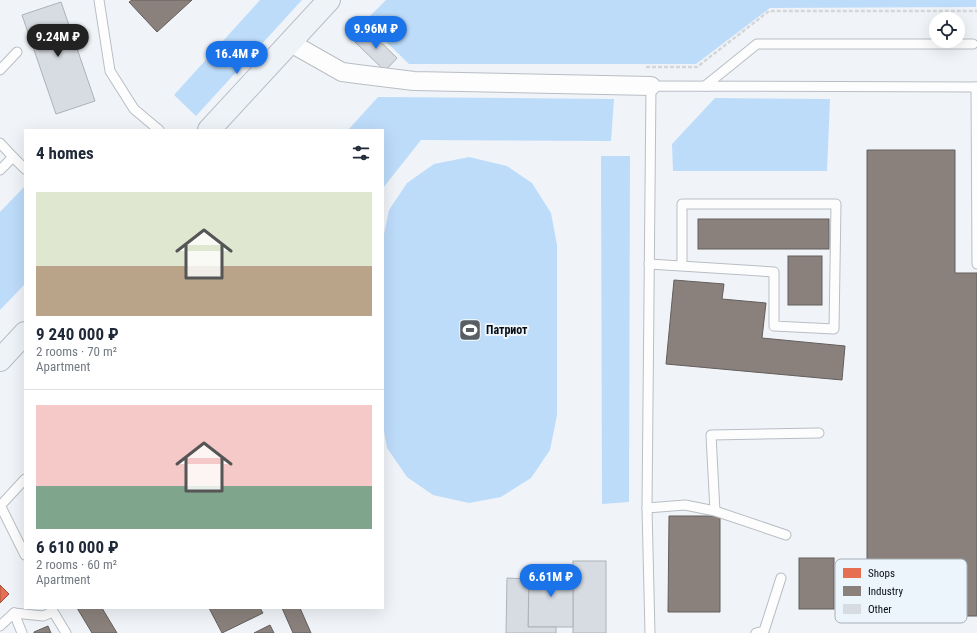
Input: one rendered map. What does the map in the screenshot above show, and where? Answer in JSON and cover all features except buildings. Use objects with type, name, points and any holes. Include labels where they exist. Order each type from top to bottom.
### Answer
[{"type":"street","points":[[210,129],[329,0]]},
{"type":"street","points":[[290,42],[342,72],[414,81],[651,86]]},
{"type":"street","points":[[0,360],[24,334]]},
{"type":"lane","points":[[99,0],[110,71],[134,109],[158,129]]},
{"type":"lane","points":[[705,86],[757,44],[973,44]]},
{"type":"lane","points":[[0,70],[17,52]]},
{"type":"lane","points":[[650,633],[647,508],[651,86],[977,87],[977,264]]},
{"type":"lane","points":[[0,143],[24,168]]},
{"type":"lane","points":[[0,170],[13,157]]},
{"type":"lane","points":[[649,264],[774,272],[774,326],[834,329],[836,204],[682,204],[682,266]]},
{"type":"lane","points":[[716,511],[711,435],[819,434]]},
{"type":"lane","points":[[24,480],[0,505],[24,554]]},
{"type":"lane","points":[[647,508],[685,505],[716,511],[786,535]]},
{"type":"lane","points":[[756,633],[764,631],[781,578]]},
{"type":"lane","points":[[0,626],[14,613],[43,616],[52,610],[66,633]]},
{"type":"lane","points":[[14,613],[22,633]]},
{"type":"path","points":[[641,67],[697,67],[769,11],[977,12]]},
{"type":"shaded area","points":[[260,0],[302,0],[196,116],[174,95]]},
{"type":"shaded area","points":[[386,0],[976,0],[976,7],[770,8],[696,64],[409,64],[365,21]]},
{"type":"shaded area","points":[[378,97],[614,99],[611,141],[421,140],[384,187],[384,129],[349,129]]},
{"type":"shaded area","points":[[715,98],[830,99],[827,171],[673,171],[672,144]]},
{"type":"shaded area","points":[[601,156],[630,156],[629,502],[602,504]]},
{"type":"shaded area","name":"Патриот","points":[[469,157],[507,166],[532,183],[551,213],[557,245],[557,415],[550,450],[531,478],[501,497],[469,503],[433,495],[407,477],[387,448],[384,431],[384,234],[389,210],[407,183],[434,164]]},
{"type":"shaded area","points":[[24,187],[24,285],[0,310],[0,212]]},
{"type":"place","name":"Патриот","points":[[470,330]]}]
